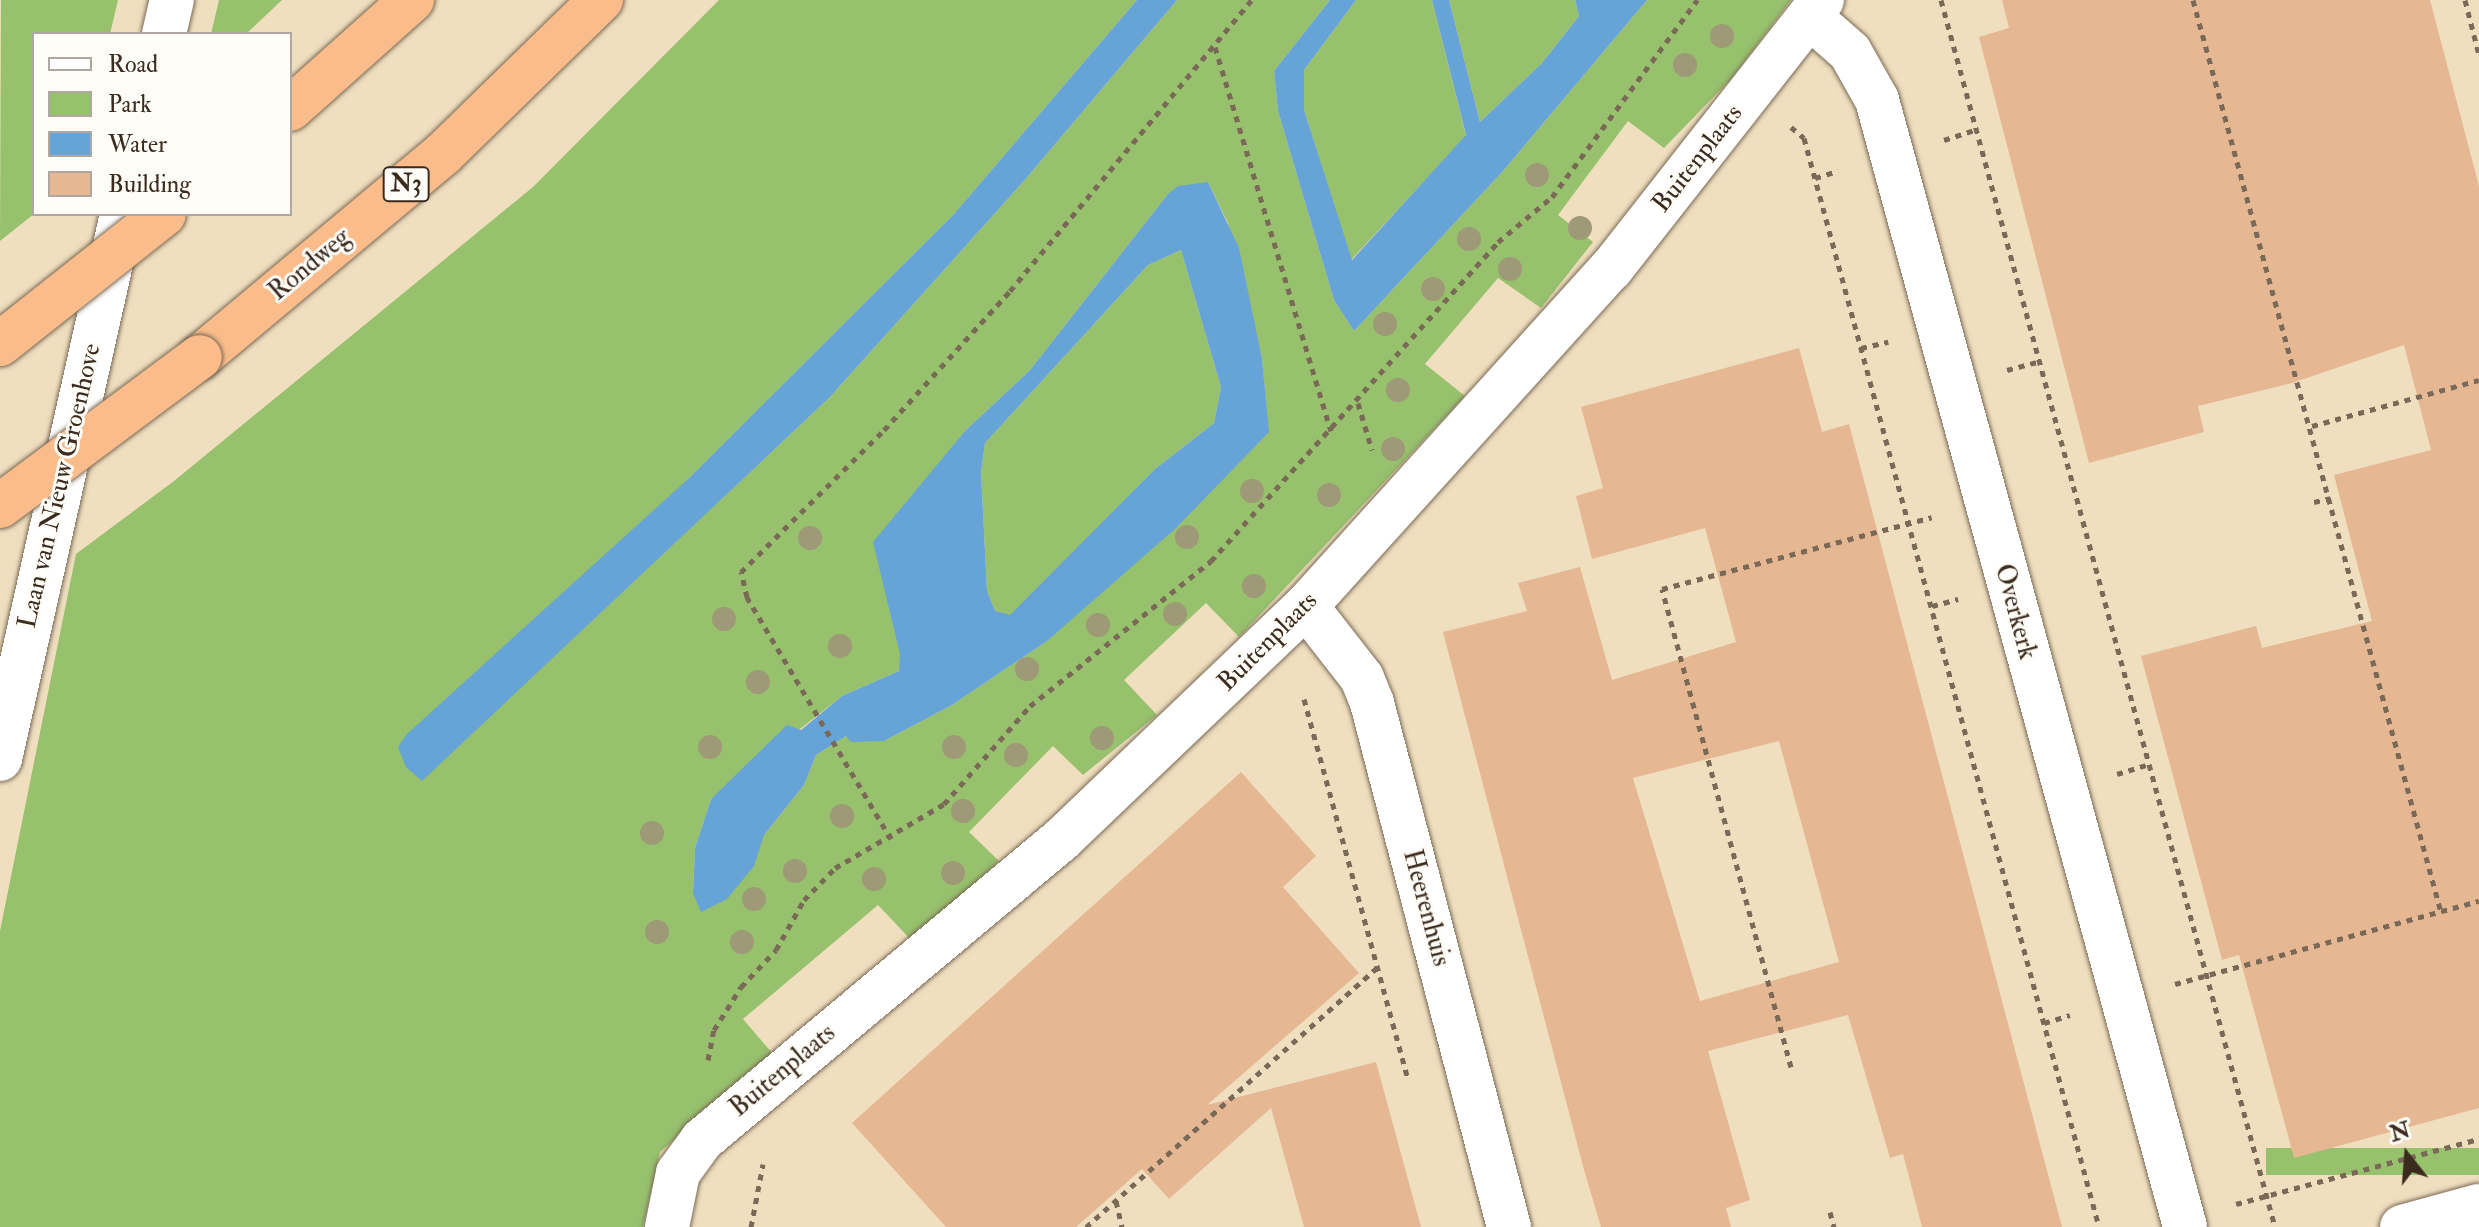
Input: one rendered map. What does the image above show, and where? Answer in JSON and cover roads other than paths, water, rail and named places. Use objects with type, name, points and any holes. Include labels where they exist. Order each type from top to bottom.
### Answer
[{"type":"highway","points":[[292,107],[412,0]]},
{"type":"highway","name":"Rondweg","points":[[0,506],[200,357],[443,154],[601,0]]},
{"type":"highway","points":[[0,344],[161,216]]},
{"type":"street","points":[[164,32],[172,0]]},
{"type":"street","name":"Buitenplaats","points":[[667,1227],[678,1173],[702,1140],[1062,839],[1306,606],[1611,269],[1816,8]]},
{"type":"street","name":"Overkerk","points":[[1816,8],[1850,52],[1877,100],[2183,1223]]},
{"type":"street","name":"Laan van Nieuw Groenhove","points":[[0,759],[122,216]]},
{"type":"street","name":"Heerenhuis","points":[[1306,606],[1362,678],[1372,703],[1509,1227]]},
{"type":"street","points":[[2402,1227],[2479,1206]]},
{"type":"water","points":[[1137,0],[1177,0],[1023,182],[829,398],[422,781],[406,767],[398,747],[407,734],[688,479],[954,214]]},
{"type":"water","points":[[1330,0],[1356,0],[1304,70],[1304,110],[1352,260],[1466,135],[1432,0],[1449,0],[1480,122],[1542,63],[1579,16],[1575,0],[1647,0],[1503,171],[1354,331],[1334,300],[1278,111],[1274,71]]},
{"type":"water","points":[[1208,182],[1239,248],[1262,359],[1269,432],[1175,529],[1047,641],[952,705],[884,741],[851,742],[846,736],[816,755],[804,785],[764,835],[754,866],[727,899],[701,912],[693,893],[695,848],[711,799],[787,725],[801,730],[842,696],[899,671],[900,654],[873,542],[965,431],[1030,370],[1168,194],[1178,186]],"holes":[[[1181,250],[1221,387],[1214,423],[1155,469],[1010,615],[995,611],[987,591],[981,472],[985,443],[1148,265]]]}]
